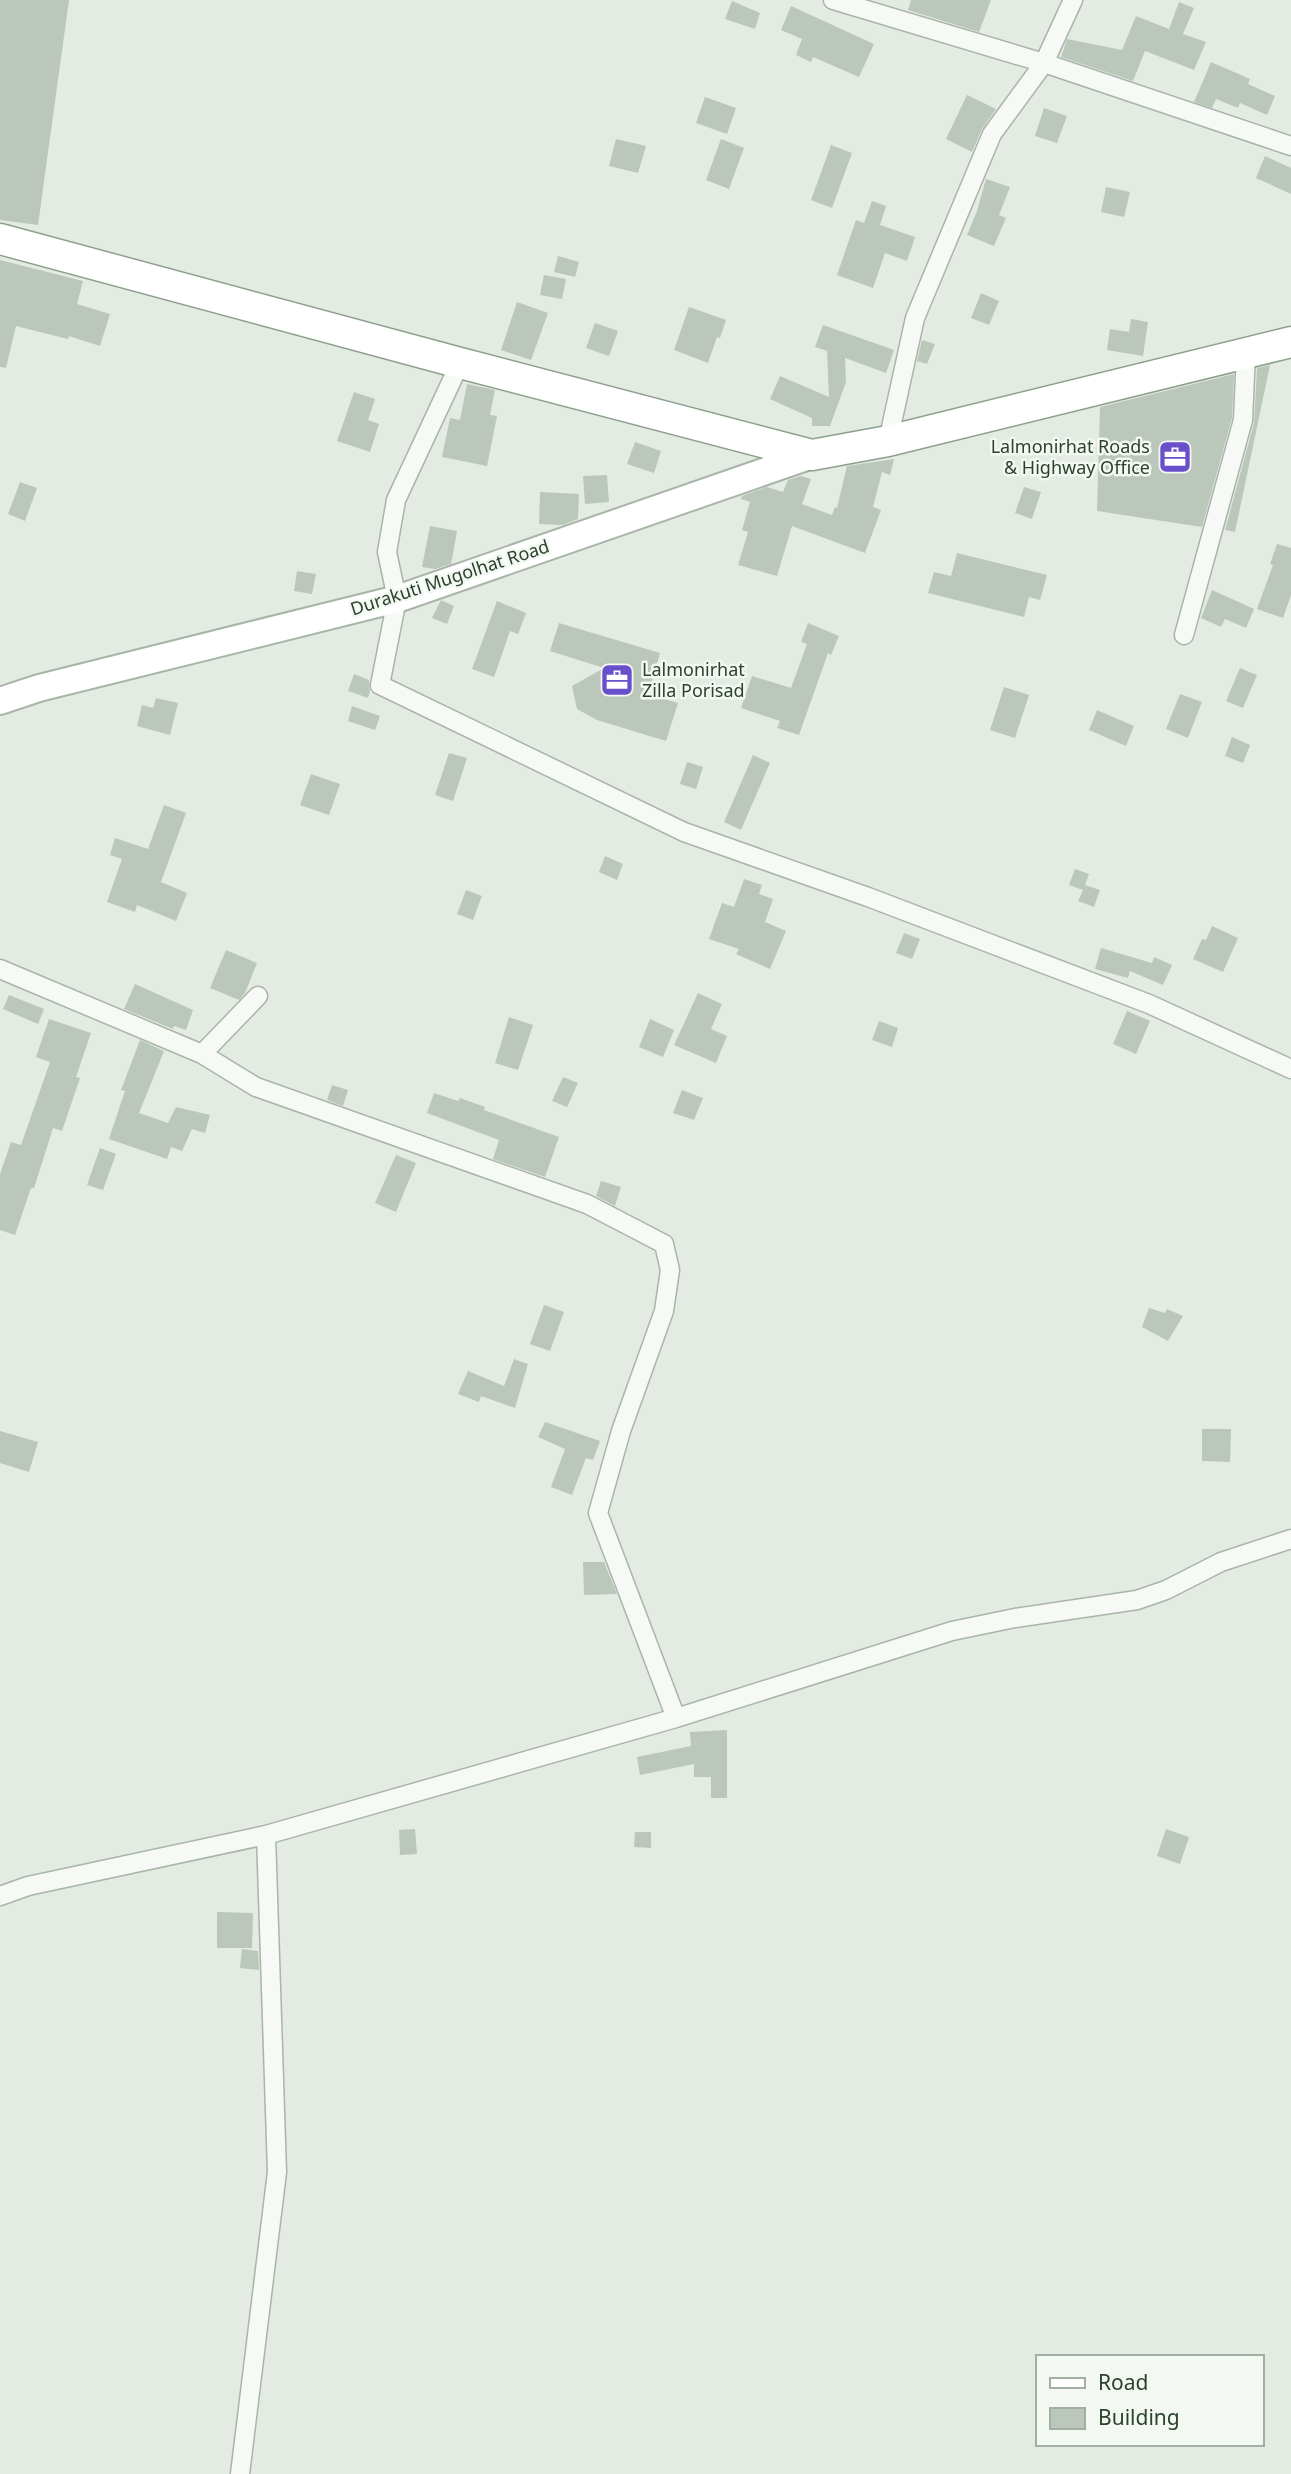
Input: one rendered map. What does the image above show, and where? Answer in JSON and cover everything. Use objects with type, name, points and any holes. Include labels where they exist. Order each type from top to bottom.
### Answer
[{"type":"highway","points":[[0,239],[812,455],[888,441],[1291,342]]},
{"type":"main road","name":"Durakuti Mugolhat Road","points":[[0,701],[40,688],[397,599],[812,455]]},
{"type":"street","points":[[833,0],[1044,62],[1291,146]]},
{"type":"street","points":[[888,441],[915,318],[992,134],[1044,62],[1073,0]]},
{"type":"street","points":[[1184,635],[1243,421],[1246,353]]},
{"type":"street","points":[[460,363],[396,500],[387,552],[397,599],[380,685],[684,832],[867,897],[1149,1004],[1291,1069]]},
{"type":"street","points":[[0,969],[202,1054],[256,1087],[587,1204],[664,1244],[670,1270],[664,1311],[621,1431],[598,1513],[676,1718]]},
{"type":"street","points":[[202,1054],[258,996]]},
{"type":"street","points":[[0,1896],[29,1886],[267,1835],[676,1718],[952,1631],[1015,1618],[1137,1600],[1166,1590],[1221,1562],[1291,1539]]},
{"type":"street","points":[[240,2474],[277,2172],[267,1835]]},
{"type":"building","points":[[0,0],[69,0],[38,225],[0,220]]},
{"type":"building","points":[[911,0],[991,0],[979,32],[908,10]]},
{"type":"building","points":[[732,1],[760,13],[755,29],[725,19]]},
{"type":"building","points":[[1179,2],[1194,8],[1183,34],[1206,42],[1194,70],[1145,51],[1133,81],[1061,57],[1067,39],[1122,50],[1136,16],[1169,29]]},
{"type":"building","points":[[791,6],[874,44],[859,77],[813,57],[811,62],[796,55],[802,39],[781,30]]},
{"type":"building","points":[[1211,62],[1250,79],[1248,84],[1275,96],[1267,115],[1240,103],[1238,108],[1216,99],[1212,108],[1194,102]]},
{"type":"building","points":[[967,95],[996,109],[982,129],[972,152],[946,139]]},
{"type":"building","points":[[705,97],[736,108],[727,134],[696,123]]},
{"type":"building","points":[[1044,108],[1067,116],[1057,143],[1035,136]]},
{"type":"building","points":[[616,139],[646,146],[638,173],[609,166]]},
{"type":"building","points":[[721,139],[744,148],[729,189],[706,180]]},
{"type":"building","points":[[831,145],[852,153],[832,208],[811,200]]},
{"type":"building","points":[[1265,156],[1291,168],[1291,194],[1256,178]]},
{"type":"building","points":[[986,179],[1010,187],[999,215],[1006,218],[994,246],[967,235]]},
{"type":"building","points":[[1106,187],[1130,192],[1124,217],[1101,212]]},
{"type":"building","points":[[872,201],[886,206],[880,225],[915,237],[907,261],[885,253],[873,288],[837,275],[856,220],[864,223]]},
{"type":"building","points":[[558,256],[579,262],[575,277],[554,272]]},
{"type":"building","points":[[0,260],[83,281],[77,304],[110,314],[100,346],[69,336],[68,339],[16,326],[6,368],[0,367]]},
{"type":"building","points":[[544,275],[566,279],[562,299],[540,295]]},
{"type":"building","points":[[981,293],[999,301],[989,325],[971,318]]},
{"type":"building","points":[[517,302],[548,313],[531,360],[501,350]]},
{"type":"building","points":[[689,307],[726,320],[708,363],[674,350]]},
{"type":"building","points":[[1131,319],[1148,322],[1143,356],[1107,350],[1110,329],[1129,332]]},
{"type":"building","points":[[595,323],[618,331],[609,356],[586,348]]},
{"type":"building","points":[[823,325],[894,350],[886,373],[845,358],[846,382],[830,426],[812,426],[812,418],[770,399],[780,376],[829,397],[827,351],[815,347]]},
{"type":"building","points":[[922,340],[935,344],[927,364],[917,361]]},
{"type":"building","points":[[1270,365],[1235,532],[1225,530],[1254,423],[1257,368]]},
{"type":"building","name":"Lalmonirhat Roads & Highway Office","points":[[1234,374],[1232,418],[1202,527],[1097,511],[1100,407]]},
{"type":"building","points":[[467,384],[495,390],[490,415],[497,416],[487,466],[442,457],[450,418],[460,420]]},
{"type":"building","points":[[354,392],[375,399],[368,420],[379,424],[370,452],[337,441]]},
{"type":"building","points":[[635,442],[661,451],[654,473],[627,464]]},
{"type":"building","points":[[894,459],[890,475],[882,472],[873,507],[881,510],[865,553],[792,526],[777,576],[738,565],[748,532],[742,530],[750,502],[741,499],[742,496],[767,487],[783,492],[788,480],[801,476],[811,479],[802,504],[832,515],[835,507],[837,508],[847,466]]},
{"type":"building","points":[[607,475],[609,502],[585,504],[583,476]]},
{"type":"building","points":[[20,482],[37,488],[25,521],[8,514]]},
{"type":"building","points":[[1024,487],[1041,492],[1032,519],[1015,513]]},
{"type":"building","points":[[540,492],[579,494],[578,519],[563,525],[539,524]]},
{"type":"building","points":[[430,526],[457,531],[451,564],[435,569],[422,567]]},
{"type":"building","points":[[1277,544],[1291,548],[1291,595],[1283,618],[1257,609],[1273,565],[1270,564]]},
{"type":"building","points":[[957,553],[1047,575],[1040,600],[1029,597],[1024,617],[928,593],[934,572],[951,576]]},
{"type":"building","points":[[297,571],[316,574],[312,594],[294,591]]},
{"type":"building","points":[[1212,590],[1254,609],[1246,628],[1225,619],[1221,627],[1201,618]]},
{"type":"building","points":[[441,600],[454,606],[447,624],[432,618]]},
{"type":"building","points":[[497,601],[526,613],[518,634],[510,631],[494,677],[472,669]]},
{"type":"building","name":"Lalmonirhat Zilla Porisad","points":[[559,623],[660,653],[648,694],[678,703],[666,741],[597,720],[577,709],[572,686],[604,668],[550,651]]},
{"type":"building","points":[[808,623],[839,636],[831,655],[828,653],[799,735],[777,728],[780,721],[741,708],[752,676],[791,688],[807,644],[801,642]]},
{"type":"building","points":[[1240,668],[1257,675],[1243,708],[1226,701]]},
{"type":"building","points":[[354,674],[369,680],[368,698],[348,691]]},
{"type":"building","points":[[1004,687],[1029,695],[1015,738],[990,730]]},
{"type":"building","points":[[1180,694],[1202,702],[1188,738],[1166,729]]},
{"type":"building","points":[[156,698],[178,703],[170,735],[137,726],[142,705],[153,708]]},
{"type":"building","points":[[352,706],[380,716],[375,730],[348,721]]},
{"type":"building","points":[[1097,710],[1134,726],[1126,746],[1089,730]]},
{"type":"building","points":[[1232,737],[1250,745],[1243,763],[1225,756]]},
{"type":"building","points":[[449,753],[467,758],[453,801],[435,795]]},
{"type":"building","points":[[753,755],[770,763],[741,830],[724,822]]},
{"type":"building","points":[[687,762],[703,767],[696,789],[680,784]]},
{"type":"building","points":[[311,774],[340,784],[329,815],[300,805]]},
{"type":"building","points":[[164,805],[186,813],[161,882],[187,893],[176,921],[137,905],[135,912],[107,902],[122,859],[110,855],[115,838],[148,849]]},
{"type":"building","points":[[605,856],[623,864],[617,880],[599,872]]},
{"type":"building","points":[[1075,869],[1089,874],[1085,885],[1100,890],[1094,907],[1078,901],[1083,890],[1069,885]]},
{"type":"building","points":[[744,879],[762,885],[759,894],[773,899],[765,922],[786,931],[770,969],[736,954],[739,949],[709,939],[722,903],[734,907]]},
{"type":"building","points":[[466,890],[482,896],[473,920],[457,914]]},
{"type":"building","points":[[1212,926],[1238,938],[1223,972],[1193,959],[1202,939],[1206,940]]},
{"type":"building","points":[[904,933],[920,939],[912,959],[896,953]]},
{"type":"building","points":[[1101,948],[1152,963],[1154,957],[1172,965],[1163,985],[1130,971],[1128,978],[1095,969]]},
{"type":"building","points":[[226,950],[257,963],[245,993],[239,1000],[210,988]]},
{"type":"building","points":[[135,984],[193,1010],[186,1030],[174,1026],[173,1029],[124,1009]]},
{"type":"building","points":[[698,993],[722,1004],[711,1029],[727,1036],[716,1063],[674,1045]]},
{"type":"building","points":[[9,995],[44,1009],[38,1024],[3,1009]]},
{"type":"building","points":[[1127,1011],[1150,1021],[1136,1054],[1113,1044]]},
{"type":"building","points":[[509,1017],[533,1025],[518,1070],[495,1063]]},
{"type":"building","points":[[49,1019],[91,1033],[76,1077],[80,1078],[62,1131],[53,1128],[34,1188],[31,1188],[15,1235],[0,1230],[0,1174],[11,1142],[21,1145],[50,1062],[36,1057]]},
{"type":"building","points":[[650,1019],[674,1030],[663,1057],[639,1047]]},
{"type":"building","points":[[879,1021],[898,1028],[892,1047],[872,1040]]},
{"type":"building","points":[[140,1040],[164,1051],[139,1113],[168,1123],[176,1107],[210,1115],[205,1133],[192,1129],[182,1151],[171,1147],[167,1159],[109,1139],[125,1091],[121,1090]]},
{"type":"building","points":[[563,1077],[578,1083],[567,1107],[552,1101]]},
{"type":"building","points":[[332,1085],[348,1090],[343,1106],[327,1100]]},
{"type":"building","points":[[682,1090],[703,1098],[694,1120],[673,1113]]},
{"type":"building","points":[[434,1093],[458,1101],[460,1098],[485,1107],[484,1110],[559,1137],[545,1177],[493,1159],[499,1140],[427,1113]]},
{"type":"building","points":[[100,1148],[116,1154],[103,1190],[87,1185]]},
{"type":"building","points":[[396,1155],[416,1163],[396,1212],[375,1203]]},
{"type":"building","points":[[601,1181],[621,1187],[615,1206],[596,1196]]},
{"type":"building","points":[[544,1305],[564,1312],[550,1351],[530,1344]]},
{"type":"building","points":[[1149,1308],[1165,1313],[1167,1309],[1183,1316],[1168,1341],[1142,1327]]},
{"type":"building","points":[[514,1359],[528,1364],[515,1408],[481,1396],[479,1402],[458,1394],[468,1371],[504,1386]]},
{"type":"building","points":[[545,1422],[600,1441],[593,1460],[586,1458],[572,1495],[551,1487],[565,1449],[538,1437]]},
{"type":"building","points":[[1202,1429],[1231,1429],[1230,1462],[1202,1461]]},
{"type":"building","points":[[0,1431],[38,1442],[29,1472],[0,1463]]},
{"type":"building","points":[[583,1562],[604,1562],[617,1594],[584,1595]]},
{"type":"building","points":[[727,1730],[727,1798],[711,1798],[711,1777],[694,1777],[694,1764],[640,1775],[637,1757],[691,1746],[690,1732]]},
{"type":"building","points":[[415,1829],[417,1854],[400,1855],[399,1830]]},
{"type":"building","points":[[1166,1829],[1189,1837],[1180,1864],[1157,1856]]},
{"type":"building","points":[[635,1832],[651,1832],[651,1848],[634,1847]]},
{"type":"building","points":[[217,1912],[253,1913],[252,1948],[217,1948]]},
{"type":"building","points":[[242,1949],[258,1951],[259,1970],[240,1968]]},
{"type":"place","name":"Lalmonirhat Roads & Highway Office","points":[[1175,457]]},
{"type":"place","name":"Lalmonirhat Zilla Porisad","points":[[617,680]]}]
